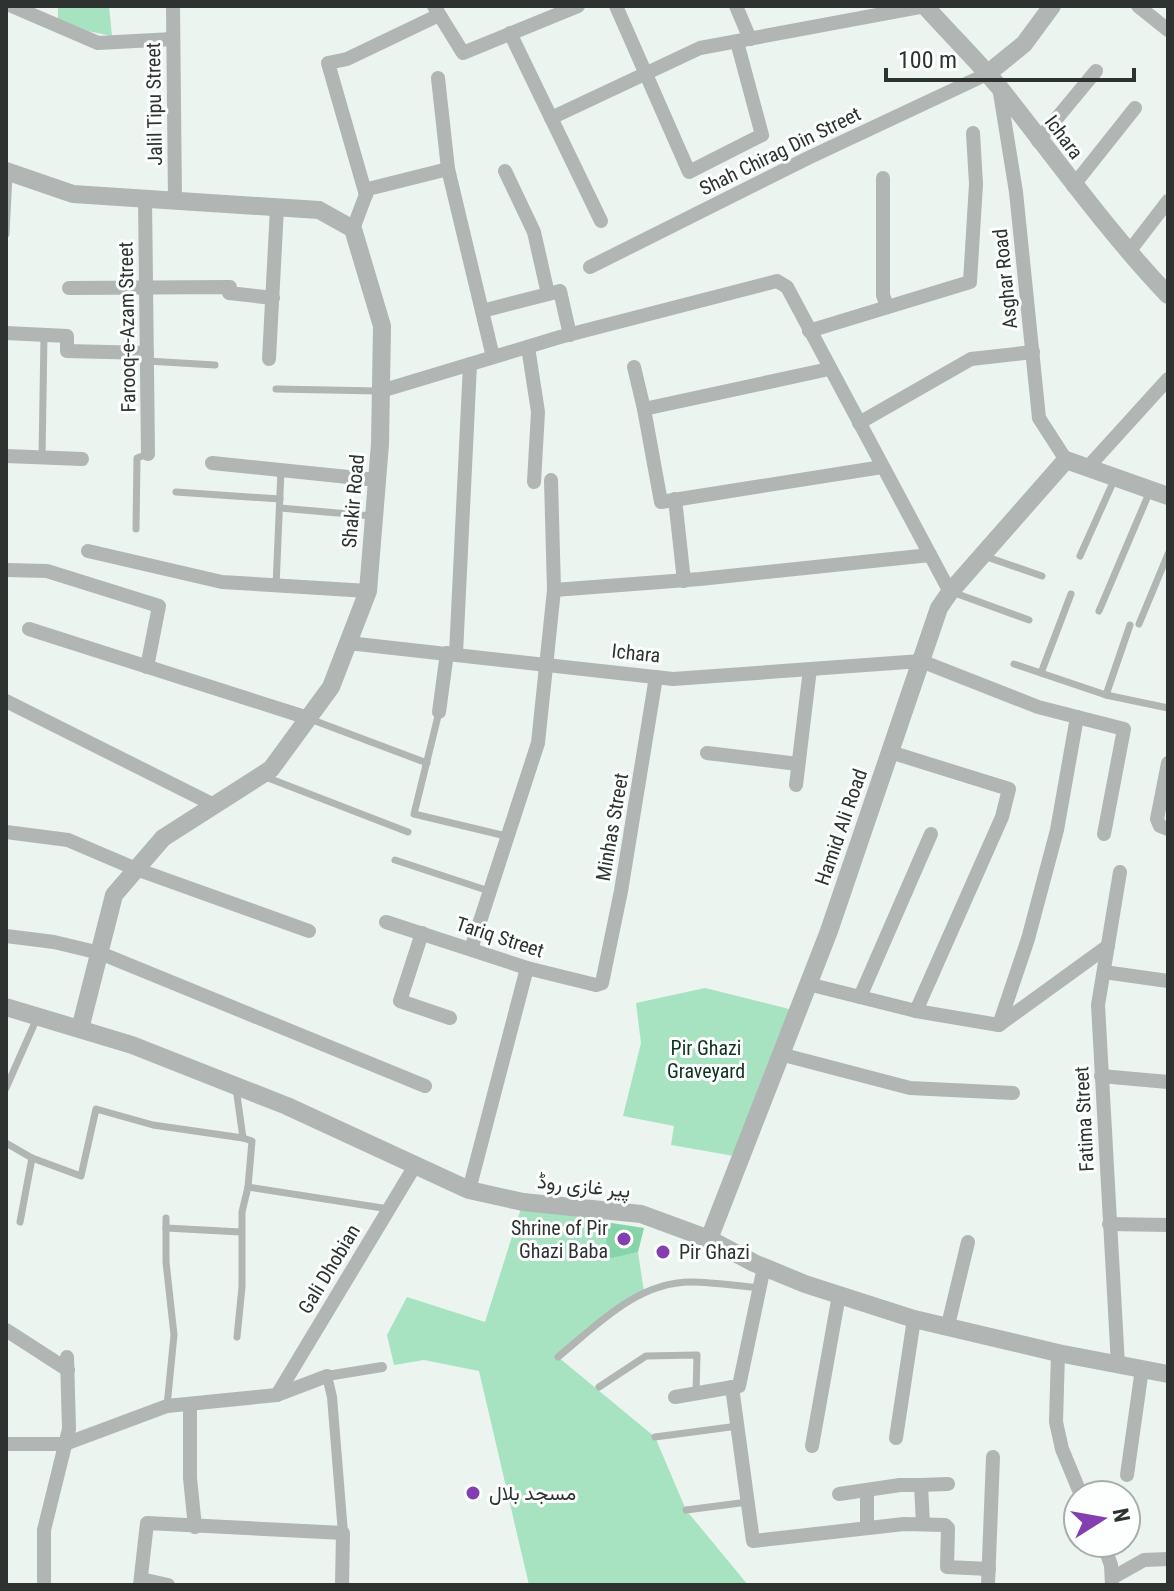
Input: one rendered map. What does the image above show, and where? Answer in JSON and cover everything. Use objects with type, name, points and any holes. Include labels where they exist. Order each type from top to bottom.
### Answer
[{"type":"street","points":[[12,6],[98,43],[173,39]]},
{"type":"street","name":"Jalil Tipu Street","points":[[173,6],[175,201]]},
{"type":"street","points":[[366,195],[328,63],[347,59],[437,10],[463,53],[560,10],[578,6]]},
{"type":"street","points":[[616,6],[689,172],[762,135],[736,6]]},
{"type":"street","points":[[551,118],[700,48],[925,6]]},
{"type":"street","name":"Ichara","points":[[925,6],[993,80],[1073,186],[1128,253],[1168,295]]},
{"type":"street","points":[[993,80],[1052,6]]},
{"type":"street","points":[[1138,6],[1168,30]]},
{"type":"street","points":[[510,33],[601,221]]},
{"type":"street","points":[[1038,141],[1096,71]]},
{"type":"street","points":[[438,78],[448,169],[493,357]]},
{"type":"street","name":"Shah Chirag Din Street","points":[[590,267],[808,158],[993,80]]},
{"type":"street","name":"Asghar Road","points":[[993,80],[1016,192],[1039,418],[1066,460]]},
{"type":"street","points":[[1073,186],[1135,108]]},
{"type":"street","points":[[809,331],[970,282],[976,184],[973,133]]},
{"type":"street","points":[[8,171],[73,194],[319,210],[353,229],[368,189],[448,169]]},
{"type":"street","points":[[505,171],[534,232],[548,294]]},
{"type":"street","points":[[883,178],[883,295],[887,307]]},
{"type":"street","name":"Farooq-e-Azam Street","points":[[145,199],[148,454]]},
{"type":"street","points":[[1128,253],[1168,201]]},
{"type":"street","points":[[269,359],[277,208]]},
{"type":"street","name":"Shakir Road","points":[[80,1029],[114,895],[163,838],[271,769],[331,687],[368,591],[377,480],[382,326],[353,229]]},
{"type":"street","points":[[381,391],[570,335],[777,281],[787,287],[950,592]]},
{"type":"street","points":[[69,288],[230,287],[229,293],[273,298]]},
{"type":"street","points":[[482,311],[560,291],[570,335]]},
{"type":"street","points":[[6,333],[67,336],[67,351],[147,357]]},
{"type":"street","points":[[528,347],[538,412],[534,482]]},
{"type":"street","points":[[859,423],[971,359],[1033,352]]},
{"type":"street","points":[[439,712],[451,653],[470,364]]},
{"type":"street","points":[[634,367],[661,502],[882,467]]},
{"type":"street","points":[[644,409],[829,369]]},
{"type":"street","points":[[1089,466],[1168,379]]},
{"type":"street","points":[[6,456],[82,459]]},
{"type":"street","points":[[1066,460],[1159,492]]},
{"type":"street","name":"Hamid Ali Road","points":[[709,1239],[808,984],[939,608],[1066,460]]},
{"type":"street","points":[[212,463],[377,480]]},
{"type":"street","points":[[471,949],[538,743],[554,590],[551,480]]},
{"type":"street","points":[[675,499],[684,581]]},
{"type":"street","points":[[88,551],[222,582],[368,591]]},
{"type":"street","points":[[554,590],[684,581],[930,555]]},
{"type":"street","points":[[6,570],[47,571],[159,606],[147,667]]},
{"type":"street","points":[[29,629],[308,718]]},
{"type":"street","name":"Ichara","points":[[348,643],[673,679],[921,661]]},
{"type":"street","points":[[921,661],[1038,707],[1124,729],[1104,834]]},
{"type":"street","points":[[796,785],[810,669]]},
{"type":"street","name":"Minhas Street","points":[[602,983],[621,891],[656,677]]},
{"type":"street","points":[[6,701],[214,805]]},
{"type":"street","points":[[999,1025],[1028,939],[1057,830],[1077,717]]},
{"type":"street","points":[[890,752],[1010,790],[1002,817],[916,1011]]},
{"type":"street","points":[[707,753],[798,764]]},
{"type":"street","points":[[1168,763],[1157,819],[1160,826],[1168,829]]},
{"type":"street","points":[[6,832],[68,840],[136,869],[309,931]]},
{"type":"street","points":[[860,997],[931,834]]},
{"type":"street","name":"Fatima Street","points":[[1118,1365],[1098,1005],[1120,872]]},
{"type":"street","name":"Tariq Street","points":[[386,922],[527,968],[596,985],[602,983]]},
{"type":"street","points":[[422,933],[400,1001],[450,1018]]},
{"type":"street","points":[[6,936],[54,942],[100,953],[425,1086]]},
{"type":"street","points":[[808,984],[916,1011],[999,1025],[1108,946]]},
{"type":"street","points":[[469,1190],[527,968]]},
{"type":"street","points":[[1104,972],[1168,981]]},
{"type":"street","name":"پیر غازی روڈ","points":[[6,1007],[132,1045],[287,1106],[469,1190],[507,1200],[641,1214],[709,1239],[764,1267],[914,1319],[1058,1353],[1168,1374]]},
{"type":"street","points":[[780,1054],[910,1088],[1013,1093]]},
{"type":"street","points":[[1101,1076],[1168,1082]]},
{"type":"street","name":"Gali Dhobian","points":[[277,1395],[416,1164]]},
{"type":"street","points":[[1109,1224],[1168,1225]]},
{"type":"street","points":[[948,1325],[968,1242]]},
{"type":"street","points":[[675,1397],[739,1386],[764,1267]]},
{"type":"street","points":[[812,1446],[839,1295]]},
{"type":"street","points":[[896,1438],[914,1319]]},
{"type":"street","points":[[6,1330],[68,1364],[69,1429],[44,1530],[44,1585]]},
{"type":"street","points":[[1058,1353],[1056,1422],[1062,1449],[1074,1479]]},
{"type":"street","points":[[6,1444],[65,1444],[167,1406],[277,1395],[327,1376],[382,1367]]},
{"type":"street","points":[[1127,1475],[1142,1369]]},
{"type":"street","points":[[327,1376],[332,1397],[343,1533],[342,1585]]},
{"type":"street","points":[[732,1387],[753,1541],[867,1528],[923,1524],[947,1526],[948,1568],[989,1569]]},
{"type":"street","points":[[190,1404],[190,1478],[195,1527]]},
{"type":"street","points":[[988,1585],[993,1457]]},
{"type":"street","points":[[839,1494],[900,1485],[948,1484]]},
{"type":"street","points":[[921,1485],[923,1524]]},
{"type":"street","points":[[867,1490],[867,1528]]},
{"type":"street","points":[[168,1585],[141,1582],[147,1523],[343,1533]]},
{"type":"street","points":[[1109,1559],[1112,1581],[1144,1560],[1168,1559]]},
{"type":"lane","points":[[6,234],[8,171]]},
{"type":"lane","points":[[42,458],[44,335]]},
{"type":"lane","points":[[147,357],[215,365]]},
{"type":"lane","points":[[276,389],[381,391]]},
{"type":"lane","points":[[136,529],[137,458],[148,454]]},
{"type":"lane","points":[[276,586],[281,470]]},
{"type":"lane","points":[[1080,556],[1116,476]]},
{"type":"lane","points":[[176,492],[374,516]]},
{"type":"lane","points":[[1099,611],[1159,492]]},
{"type":"lane","points":[[1139,624],[1168,554]]},
{"type":"lane","points":[[982,555],[1042,576]]},
{"type":"lane","points":[[950,592],[1029,620]]},
{"type":"lane","points":[[1041,673],[1071,594]]},
{"type":"lane","points":[[1106,695],[1130,625]]},
{"type":"lane","points":[[1014,664],[1106,695],[1168,708]]},
{"type":"lane","points":[[439,712],[414,814],[506,836]]},
{"type":"lane","points":[[308,718],[427,763]]},
{"type":"lane","points":[[261,775],[408,832]]},
{"type":"lane","points":[[395,860],[489,891]]},
{"type":"lane","points":[[6,1088],[38,1016]]},
{"type":"lane","points":[[235,1087],[243,1138]]},
{"type":"lane","points":[[6,1143],[32,1158],[81,1176],[96,1109],[153,1125],[252,1141],[248,1187],[242,1212],[242,1287],[237,1337]]},
{"type":"lane","points":[[20,1222],[32,1158]]},
{"type":"lane","points":[[248,1187],[389,1209]]},
{"type":"lane","points":[[166,1218],[166,1262],[174,1335],[167,1406]]},
{"type":"lane","points":[[166,1228],[241,1232]]},
{"type":"lane","points":[[558,1357],[615,1310],[651,1288],[690,1282],[760,1288]]},
{"type":"lane","points":[[599,1387],[646,1356],[697,1355],[696,1394]]},
{"type":"lane","points":[[655,1437],[738,1426]]},
{"type":"lane","points":[[686,1510],[748,1502]]},
{"type":"green space","points":[[58,6],[109,6],[112,36],[58,25]]},
{"type":"green space","name":"Pir Ghazi Graveyard","points":[[705,988],[797,1011],[740,1157],[671,1145],[674,1126],[623,1116],[641,1043],[636,1003]]},
{"type":"green space","points":[[523,1202],[604,1209],[607,1258],[638,1252],[644,1292],[558,1357],[655,1437],[686,1510],[748,1585],[529,1585],[479,1371],[424,1360],[394,1365],[387,1335],[407,1297],[485,1322]]},
{"type":"building","name":"Shrine of Pir Ghazi Baba","points":[[605,1222],[644,1228],[638,1252],[607,1259]]},
{"type":"place","name":"Shrine of Pir Ghazi Baba","points":[[624,1239]]},
{"type":"place","name":"Pir Ghazi","points":[[663,1252]]},
{"type":"place","name":"مسجد بلال","points":[[473,1493]]}]
